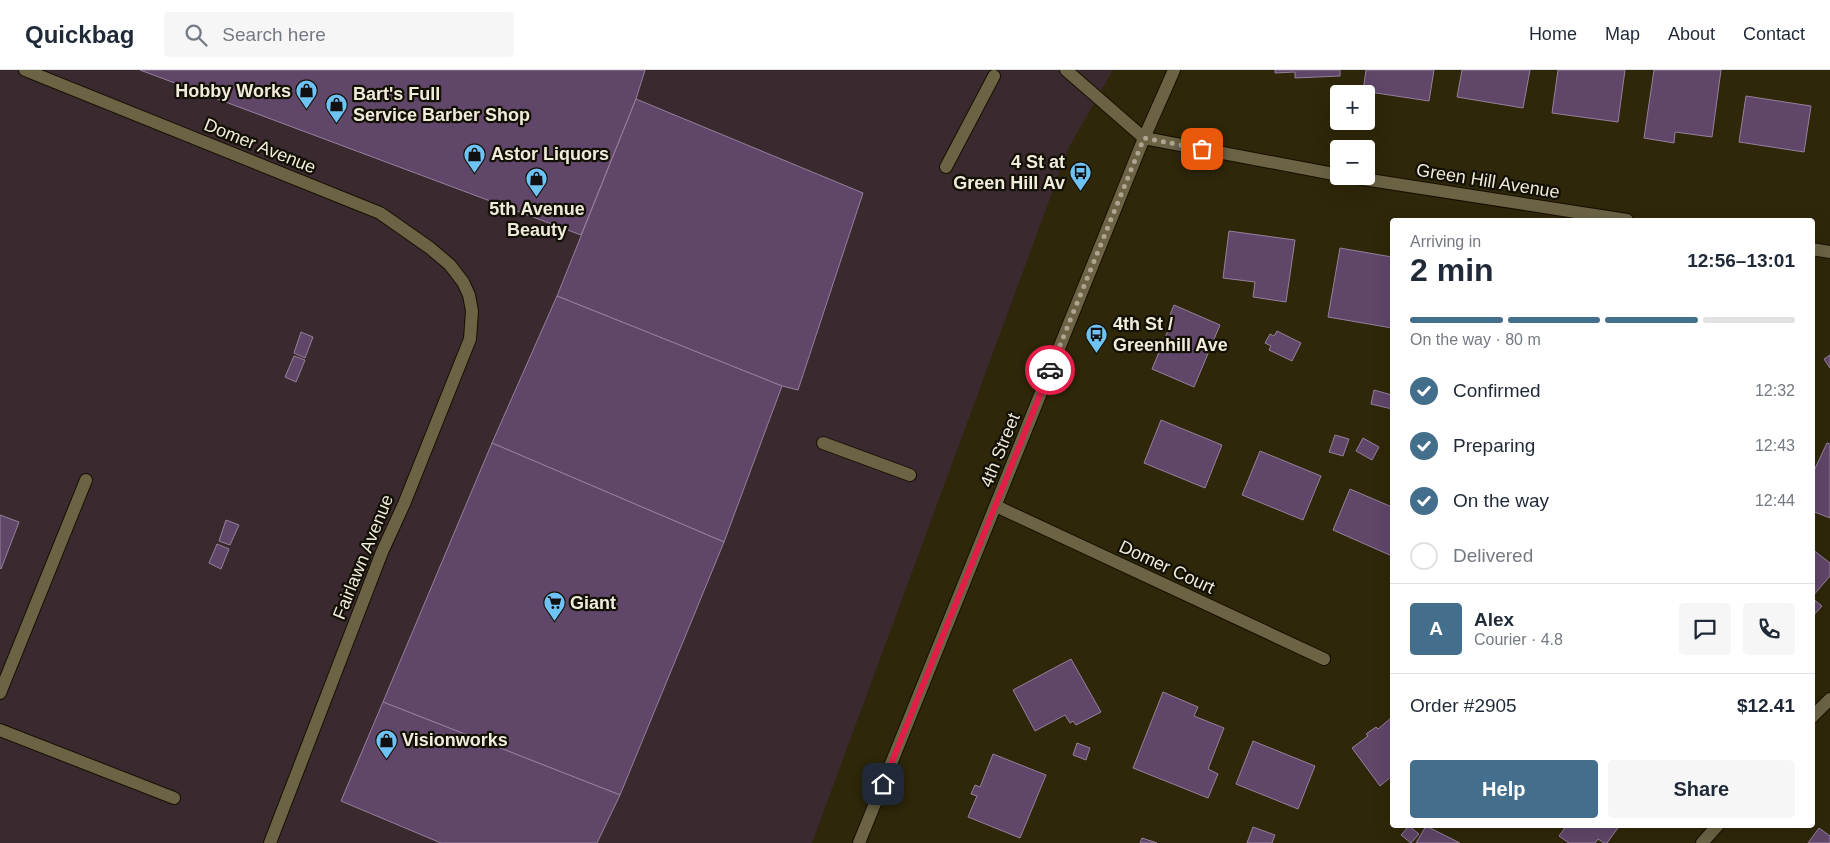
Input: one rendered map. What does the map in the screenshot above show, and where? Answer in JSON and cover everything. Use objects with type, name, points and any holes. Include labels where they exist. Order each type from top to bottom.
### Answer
[{"type":"street","name":"Domer Avenue","points":[[25,70],[380,213],[430,248],[450,265],[463,282]]},
{"type":"street","points":[[1066,70],[1144,138],[1330,173]]},
{"type":"street","name":"4th Street","points":[[859,843],[1144,138],[1174,70]]},
{"type":"street","points":[[946,166],[994,76]]},
{"type":"street","name":"Green Hill Avenue","points":[[1375,181],[1614,218]]},
{"type":"street","points":[[1815,250],[1830,252]]},
{"type":"street","name":"Fairlawn Avenue","points":[[270,843],[382,552],[404,504],[465,354],[472,326],[472,312],[469,295],[463,282]]},
{"type":"street","points":[[823,443],[910,475]]},
{"type":"street","points":[[0,693],[86,480]]},
{"type":"street","name":"Domer Court","points":[[996,506],[1324,659]]},
{"type":"street","points":[[1815,714],[1830,699]]},
{"type":"street","points":[[0,730],[174,798]]},
{"type":"street","points":[[1702,843],[1715,828]]},
{"type":"shaded area","points":[[0,70],[1113,70],[1069,147],[812,843],[0,843]]},
{"type":"building","points":[[140,70],[645,70],[636,99],[581,235]]},
{"type":"building","points":[[1275,70],[1340,70],[1340,76],[1295,78],[1295,72],[1275,73]]},
{"type":"building","points":[[1366,70],[1434,70],[1429,101],[1375,93],[1375,85],[1364,85]]},
{"type":"building","points":[[1462,70],[1530,70],[1523,108],[1457,97]]},
{"type":"building","points":[[1558,70],[1625,70],[1618,122],[1552,113]]},
{"type":"building","points":[[1654,70],[1721,70],[1712,137],[1675,132],[1674,143],[1644,138]]},
{"type":"building","points":[[1746,96],[1811,106],[1804,152],[1739,142]]},
{"type":"building","points":[[636,99],[863,193],[798,390],[782,386],[557,296]]},
{"type":"building","points":[[1229,231],[1295,240],[1286,302],[1253,297],[1255,282],[1223,278]]},
{"type":"building","points":[[1340,248],[1390,257],[1390,328],[1328,317]]},
{"type":"building","points":[[557,296],[782,386],[724,542],[492,443]]},
{"type":"building","points":[[1174,305],[1220,325],[1194,387],[1152,369],[1174,316],[1170,315]]},
{"type":"building","points":[[1277,331],[1301,343],[1292,361],[1269,350],[1271,346],[1265,343],[1270,334],[1274,336]]},
{"type":"building","points":[[301,332],[313,337],[305,358],[294,353]]},
{"type":"building","points":[[1830,355],[1830,368],[1824,359]]},
{"type":"building","points":[[294,356],[305,360],[296,382],[285,377]]},
{"type":"building","points":[[1374,390],[1390,394],[1390,409],[1371,404]]},
{"type":"building","points":[[1161,420],[1222,445],[1205,488],[1144,463]]},
{"type":"building","points":[[1335,435],[1349,439],[1343,456],[1329,452]]},
{"type":"building","points":[[1363,438],[1379,447],[1372,460],[1356,451]]},
{"type":"building","name":"Giant","points":[[492,443],[724,542],[620,795],[383,702]]},
{"type":"building","points":[[1827,443],[1830,444],[1830,518],[1815,512],[1815,469]]},
{"type":"building","points":[[1260,451],[1321,476],[1303,520],[1242,495]]},
{"type":"building","points":[[1350,489],[1390,506],[1390,555],[1333,530]]},
{"type":"building","points":[[0,515],[19,522],[1,569],[0,568]]},
{"type":"building","points":[[226,520],[239,525],[230,545],[219,541]]},
{"type":"building","points":[[217,544],[229,549],[221,569],[209,563]]},
{"type":"building","points":[[1815,551],[1830,563],[1830,576],[1815,594]]},
{"type":"building","points":[[1815,600],[1822,606],[1815,614]]},
{"type":"building","points":[[1071,659],[1101,712],[1076,725],[1073,721],[1070,723],[1065,715],[1035,731],[1013,690]]},
{"type":"building","points":[[1163,692],[1198,707],[1194,716],[1224,728],[1208,769],[1218,774],[1208,798],[1133,768]]},
{"type":"building","points":[[383,702],[620,795],[597,843],[441,843],[341,801]]},
{"type":"building","points":[[1390,719],[1390,778],[1380,786],[1352,748],[1368,736],[1366,734],[1376,727],[1378,729]]},
{"type":"building","points":[[1253,741],[1315,766],[1298,809],[1236,784]]},
{"type":"building","points":[[1077,743],[1090,748],[1086,760],[1073,755]]},
{"type":"building","points":[[993,754],[1046,775],[1020,838],[968,817],[977,796],[971,794],[975,785],[980,787]]},
{"type":"building","points":[[1253,827],[1275,835],[1272,843],[1247,843]]},
{"type":"building","points":[[1407,828],[1412,828],[1419,834],[1411,843],[1401,835]]},
{"type":"building","points":[[1425,828],[1430,828],[1460,843],[1416,843]]},
{"type":"building","points":[[1565,828],[1618,828],[1607,843],[1598,839],[1595,843],[1569,843],[1559,836]]},
{"type":"building","points":[[1819,828],[1830,836],[1830,843],[1808,843]]},
{"type":"building","points":[[1142,838],[1157,843],[1140,843]]},
{"type":"way so far","points":[[1050,370],[1144,138],[1202,149]]},
{"type":"place","name":"Hobby Works","points":[[307,110]]},
{"type":"place","name":"Bart's Full Service Barber Shop","points":[[337,123]]},
{"type":"place","name":"Astor Liquors","points":[[475,173]]},
{"type":"place","name":"4 St at Green Hill Av","points":[[1081,191]]},
{"type":"place","name":"5th Avenue Beauty","points":[[537,198]]},
{"type":"place","name":"4th St / Greenhill Ave","points":[[1097,353]]},
{"type":"place","name":"Giant","points":[[554,622]]},
{"type":"place","name":"Visionworks","points":[[386,759]]},
{"type":"route","points":[[883,784],[1050,370]]}]
